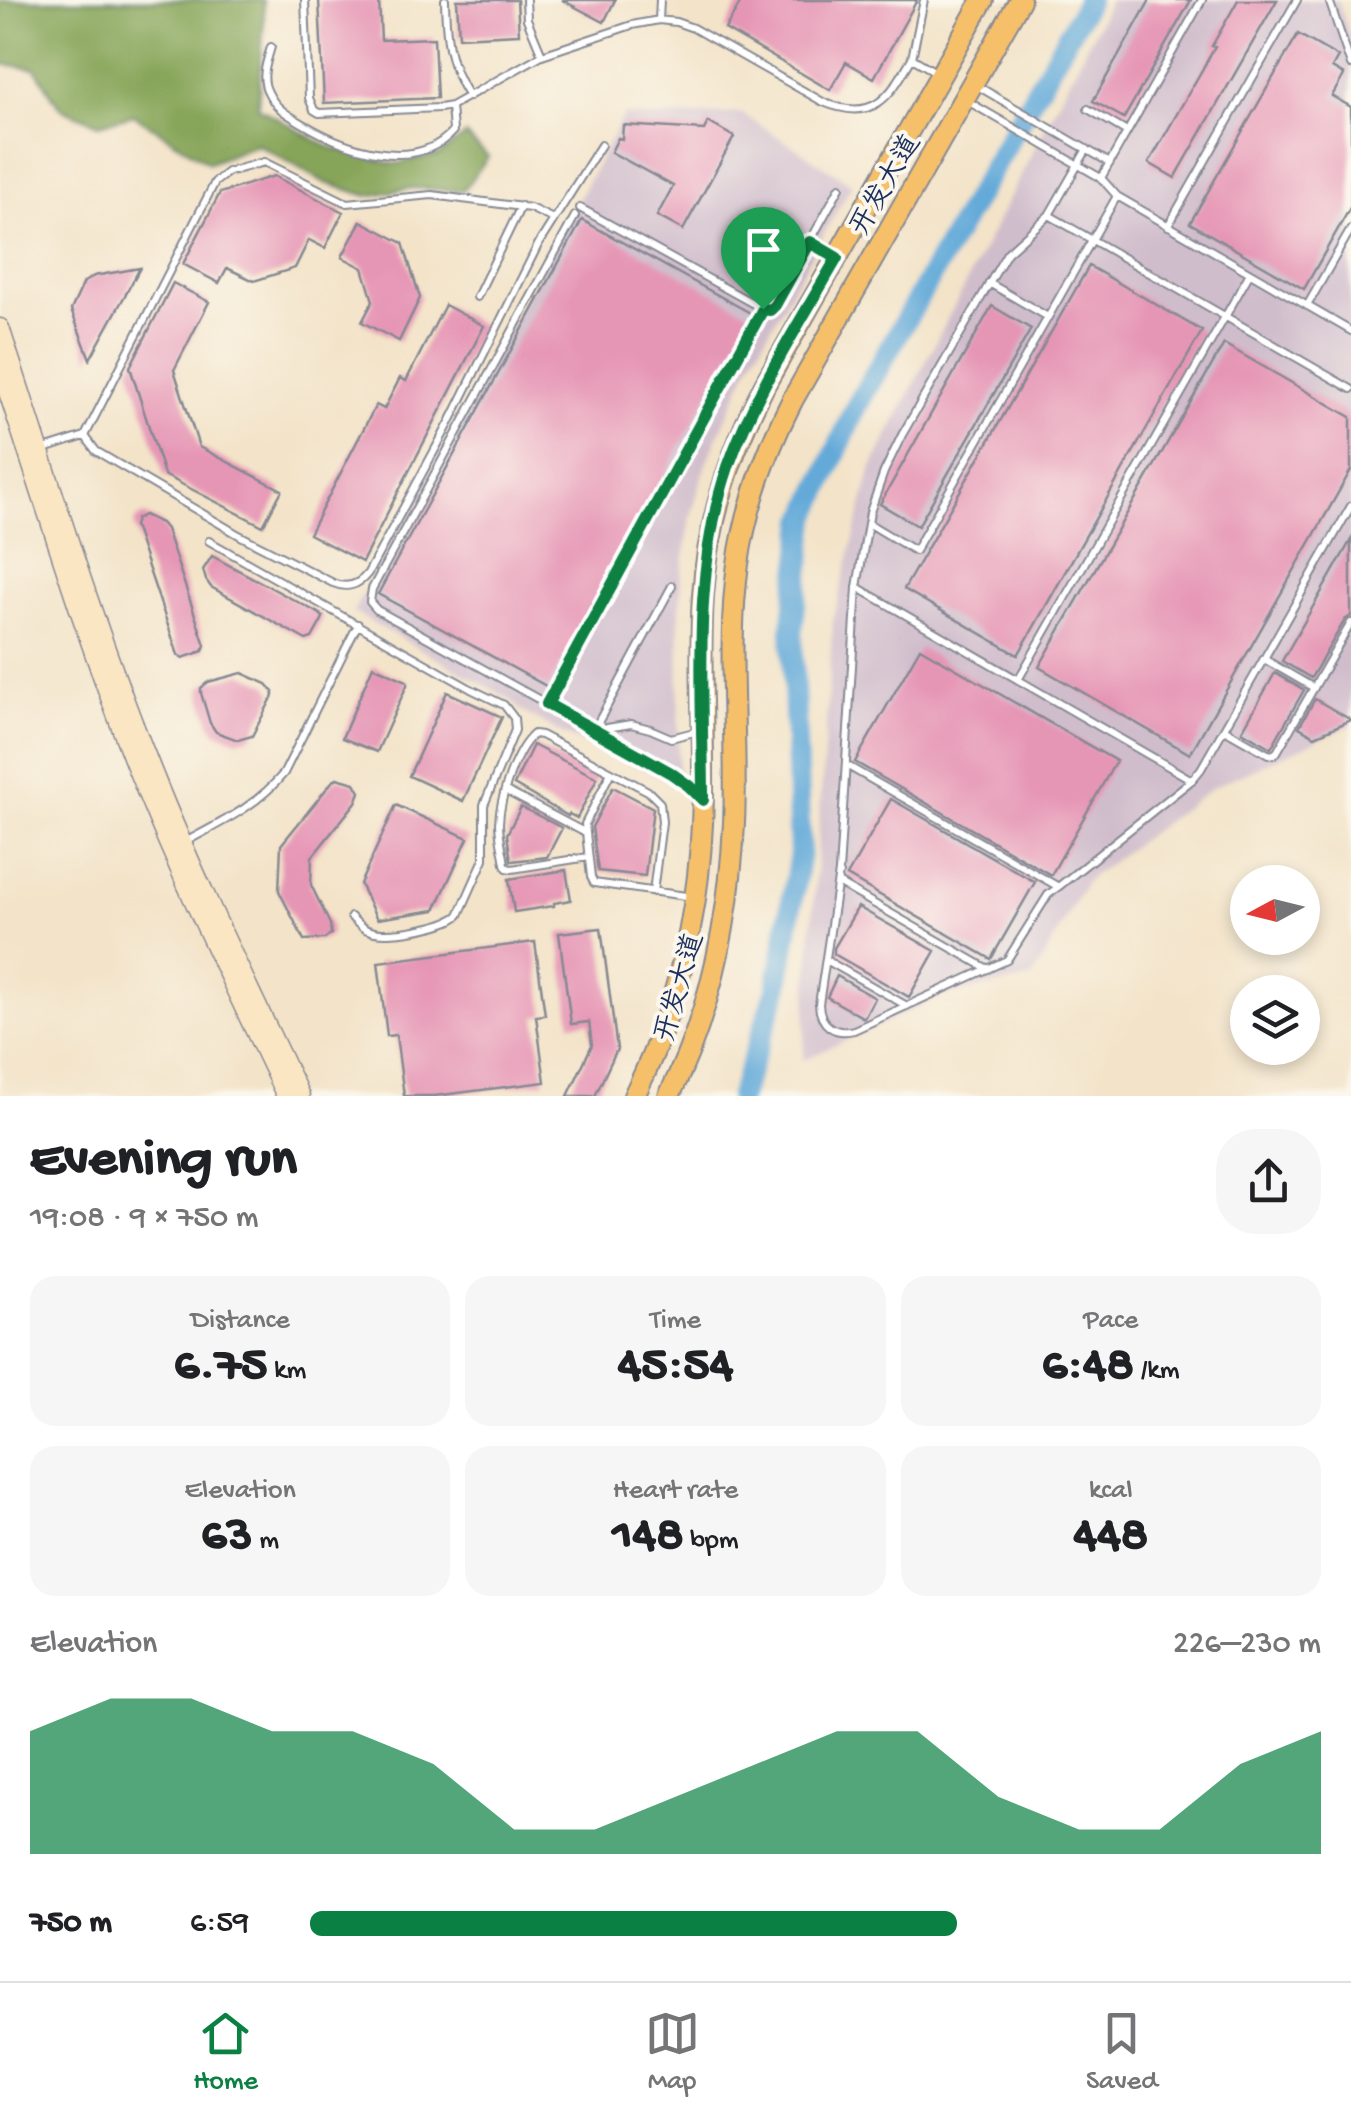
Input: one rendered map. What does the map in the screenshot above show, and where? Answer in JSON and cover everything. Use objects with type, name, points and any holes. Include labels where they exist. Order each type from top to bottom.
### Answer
[{"type":"main road","name":"开发大道","points":[[634,1096],[669,1013],[686,951],[700,855],[703,800],[703,594],[718,500],[727,470],[751,412],[983,0]]},
{"type":"main road","name":"开发大道","points":[[670,1096],[709,990],[725,908],[734,825],[735,596],[749,508],[768,452],[793,399],[1020,0]]},
{"type":"main road","points":[[0,328],[34,452]]},
{"type":"main road","points":[[0,368],[176,846],[286,1096]]},
{"type":"main road","points":[[176,846],[300,1096]]},
{"type":"lane","points":[[305,0],[310,98],[314,110],[324,114],[451,106],[542,55],[658,20],[694,28],[824,102],[846,110],[864,110],[894,90],[912,58],[924,0]]},
{"type":"lane","points":[[444,0],[448,50],[470,97]]},
{"type":"lane","points":[[526,0],[527,18],[542,55]]},
{"type":"lane","points":[[658,20],[660,0]]},
{"type":"lane","points":[[1101,178],[1202,0]]},
{"type":"lane","points":[[1168,226],[1297,0]]},
{"type":"lane","points":[[1320,0],[1330,3],[1351,66]]},
{"type":"lane","points":[[271,47],[264,82],[280,110],[322,136],[366,151],[416,151],[445,140],[453,131],[451,106]]},
{"type":"lane","points":[[912,58],[941,75]]},
{"type":"lane","points":[[968,91],[1002,100],[1110,162]]},
{"type":"lane","points":[[968,91],[993,116],[1101,178],[1117,196],[1351,331]]},
{"type":"lane","points":[[1088,109],[1127,132]]},
{"type":"lane","points":[[85,436],[96,450],[239,534],[333,584],[354,584],[368,572],[441,438],[526,267],[601,145]]},
{"type":"lane","points":[[1087,149],[1050,215],[1008,253],[990,282],[890,460],[868,523],[857,587],[838,882],[819,1010],[822,1020],[834,1030],[849,1032],[1007,960],[1057,886],[1192,780],[1351,506]]},
{"type":"lane","points":[[34,452],[85,436],[216,182],[224,174],[259,162],[347,203],[432,195],[521,206],[553,219]]},
{"type":"lane","points":[[580,208],[770,310],[840,187]]},
{"type":"lane","points":[[868,523],[915,551],[1117,196]]},
{"type":"lane","points":[[476,297],[521,206]]},
{"type":"lane","points":[[1050,215],[1351,388]]},
{"type":"lane","points":[[576,216],[370,595],[370,602],[377,610],[680,778],[703,800]]},
{"type":"lane","points":[[1307,306],[1351,229]]},
{"type":"lane","points":[[810,242],[837,258]]},
{"type":"lane","points":[[1018,680],[1250,273]]},
{"type":"lane","points":[[990,282],[1048,316]]},
{"type":"lane","points":[[547,704],[763,309]]},
{"type":"lane","points":[[209,541],[504,704],[512,714],[515,730],[484,805],[484,859],[459,915],[442,924],[380,933],[360,926],[351,917]]},
{"type":"lane","points":[[594,730],[672,586]]},
{"type":"lane","points":[[857,587],[1192,780]]},
{"type":"lane","points":[[1224,729],[1273,755],[1277,752],[1351,622]]},
{"type":"lane","points":[[176,846],[250,806],[284,773],[358,624]]},
{"type":"lane","points":[[1264,660],[1314,688]]},
{"type":"lane","points":[[594,730],[631,724],[671,738],[702,730]]},
{"type":"lane","points":[[588,858],[507,868],[499,821],[513,768],[534,734],[648,791],[660,803],[662,822],[654,892]]},
{"type":"lane","points":[[846,764],[1057,886]]},
{"type":"lane","points":[[611,772],[587,817],[585,832],[594,883],[694,897]]},
{"type":"lane","points":[[506,790],[585,832]]},
{"type":"lane","points":[[838,882],[989,970]]},
{"type":"lane","points":[[826,960],[907,1006]]},
{"type":"shaded area","points":[[1110,0],[1338,0],[1351,41],[1351,725],[1213,787],[1088,879],[1032,978],[942,996],[803,1060],[833,620],[872,467]]},
{"type":"shaded area","points":[[741,113],[852,184],[752,361],[706,463],[691,517],[682,572],[678,787],[669,779],[558,732],[520,710],[510,699],[353,612],[624,115],[652,118]]},
{"type":"green space","points":[[0,0],[263,0],[258,107],[326,146],[393,164],[439,155],[465,135],[488,157],[463,191],[412,188],[368,196],[326,183],[257,144],[209,163],[134,115],[99,124],[60,108],[35,68],[0,64]]},
{"type":"building","points":[[319,0],[379,0],[381,40],[434,38],[437,98],[324,103]]},
{"type":"building","points":[[457,0],[517,0],[519,34],[459,37]]},
{"type":"building","points":[[562,0],[615,0],[604,22]]},
{"type":"building","points":[[742,0],[917,0],[874,78],[846,62],[830,90],[725,29]]},
{"type":"building","points":[[1150,0],[1191,0],[1124,118],[1093,101]]},
{"type":"building","points":[[1238,0],[1277,0],[1175,178],[1149,163]]},
{"type":"building","points":[[1298,34],[1338,57],[1332,68],[1344,75],[1332,96],[1351,107],[1351,206],[1304,289],[1190,223]]},
{"type":"building","points":[[708,122],[734,137],[683,230],[657,216],[673,186],[611,152],[618,138],[622,139],[623,125],[704,130]]},
{"type":"building","points":[[274,176],[343,212],[325,248],[309,240],[295,268],[254,281],[227,268],[219,283],[183,264],[220,193]]},
{"type":"building","points":[[582,220],[752,314],[548,687],[378,594]]},
{"type":"building","points":[[361,221],[403,243],[420,298],[399,341],[362,322],[373,301],[363,268],[342,257]]},
{"type":"building","points":[[1089,266],[1202,331],[1018,655],[904,589]]},
{"type":"building","points":[[140,268],[90,359],[71,310],[84,282],[94,276]]},
{"type":"building","points":[[173,283],[209,302],[174,370],[199,447],[282,490],[263,526],[164,475],[130,367]]},
{"type":"building","points":[[445,305],[484,326],[362,562],[309,534],[376,405],[384,409],[400,378],[406,381]]},
{"type":"building","points":[[992,306],[1031,329],[918,526],[880,504]]},
{"type":"building","points":[[1224,344],[1351,417],[1351,470],[1190,754],[1039,667]]},
{"type":"building","points":[[144,515],[166,529],[205,645],[203,651],[183,658],[178,655],[134,526],[136,519]]},
{"type":"building","points":[[1351,540],[1351,616],[1311,678],[1282,661]]},
{"type":"building","points":[[212,556],[320,614],[322,620],[312,638],[306,640],[211,587],[203,570]]},
{"type":"building","points":[[920,648],[1116,761],[1051,875],[855,762]]},
{"type":"building","points":[[373,666],[407,681],[377,752],[342,738]]},
{"type":"building","points":[[242,673],[267,684],[273,696],[252,736],[238,740],[216,732],[201,688],[208,682]]},
{"type":"building","points":[[1275,673],[1304,690],[1271,748],[1242,731]]},
{"type":"building","points":[[447,692],[502,717],[463,801],[409,776]]},
{"type":"building","points":[[1315,699],[1351,720],[1315,736],[1299,727]]},
{"type":"building","points":[[533,745],[597,778],[577,818],[514,785]]},
{"type":"building","points":[[337,778],[355,783],[360,792],[312,857],[311,885],[331,934],[324,939],[304,940],[279,891],[281,845]]},
{"type":"building","points":[[613,787],[653,808],[645,876],[598,871],[592,827]]},
{"type":"building","points":[[891,799],[1035,882],[991,959],[847,876]]},
{"type":"building","points":[[396,805],[468,838],[435,910],[377,919],[360,884]]},
{"type":"building","points":[[521,807],[562,828],[547,857],[511,861],[507,834]]},
{"type":"building","points":[[566,870],[571,900],[514,912],[509,879]]},
{"type":"building","points":[[858,907],[935,951],[909,997],[834,954]]},
{"type":"building","points":[[601,928],[617,1049],[595,1096],[568,1096],[592,1045],[589,1022],[571,1024],[559,933]]},
{"type":"building","points":[[535,942],[545,1015],[536,1016],[545,1082],[404,1096],[396,1035],[387,1036],[378,962]]},
{"type":"building","points":[[837,976],[875,998],[864,1018],[827,997]]},
{"type":"waterway","points":[[740,1096],[777,990],[800,853],[792,629],[806,520],[856,407],[1088,0]]},
{"type":"route","points":[[810,242],[837,258],[751,412],[718,500],[703,594],[703,800],[671,773],[547,704],[763,309],[770,310],[775,305],[810,242]]}]
